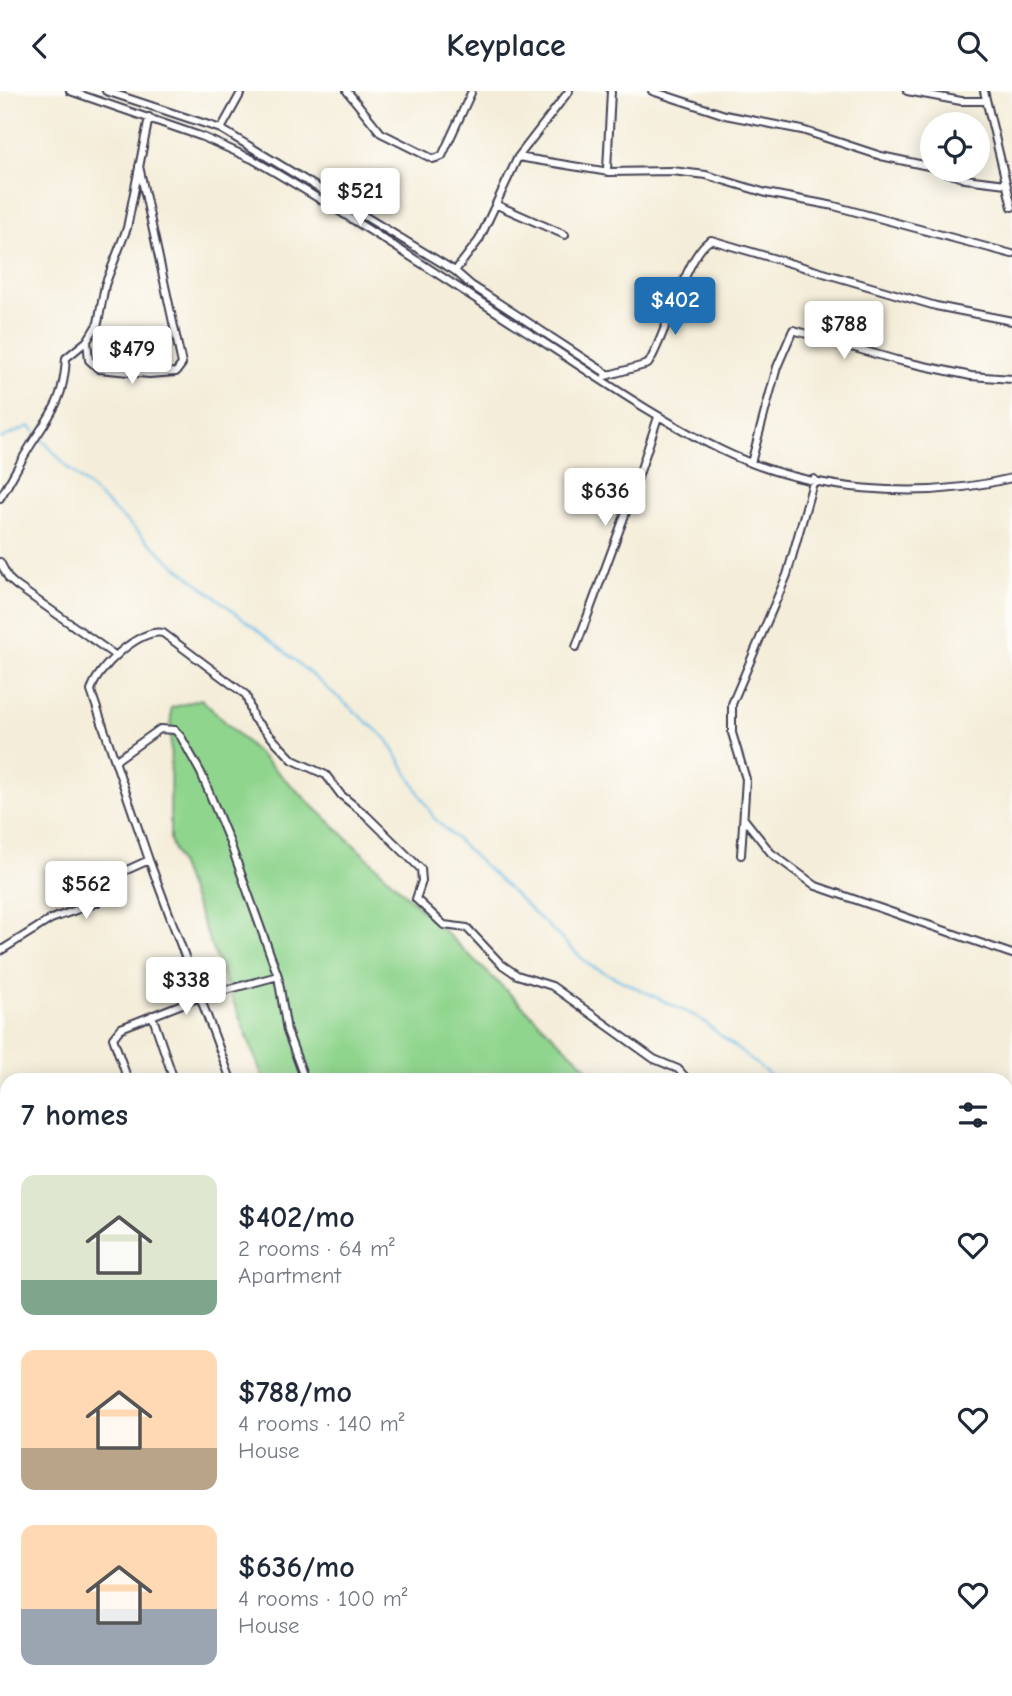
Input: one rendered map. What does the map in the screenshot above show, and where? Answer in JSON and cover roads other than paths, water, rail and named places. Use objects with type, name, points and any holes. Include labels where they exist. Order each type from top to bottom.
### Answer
[{"type":"street","points":[[70,91],[149,117],[252,159],[299,186],[658,417],[751,463],[858,488],[923,491],[1012,478]]},
{"type":"street","points":[[106,91],[221,129],[455,271],[471,285],[609,375]]},
{"type":"street","points":[[221,129],[242,91]]},
{"type":"street","points":[[347,91],[381,133],[433,159],[442,156],[471,93]]},
{"type":"street","points":[[455,271],[480,240],[518,157],[569,91]]},
{"type":"street","points":[[607,170],[611,91]]},
{"type":"street","points":[[652,91],[725,115],[802,130],[881,156],[920,164]]},
{"type":"street","points":[[907,91],[961,101],[986,101]]},
{"type":"street","points":[[984,91],[1012,207]]},
{"type":"street","points":[[0,498],[57,405],[65,379],[66,358],[86,341],[98,323],[105,285],[127,228],[149,117]]},
{"type":"street","points":[[518,157],[607,170],[706,175],[766,193],[834,206],[1012,254]]},
{"type":"street","points":[[86,341],[89,360],[99,369],[161,374],[176,372],[182,364],[139,165]]},
{"type":"street","points":[[990,182],[1006,184]]},
{"type":"street","points":[[497,205],[565,235]]},
{"type":"street","points":[[600,378],[648,364],[688,272],[704,243],[711,240],[936,306],[1012,321]]},
{"type":"street","points":[[751,463],[777,366],[793,330],[896,360],[971,376],[1012,379]]},
{"type":"street","points":[[576,647],[658,417]]},
{"type":"street","points":[[741,855],[746,779],[732,733],[732,704],[787,575],[814,479]]},
{"type":"street","points":[[0,562],[9,579],[17,586],[116,656]]},
{"type":"street","points":[[228,1073],[149,860],[91,691],[92,684],[116,656],[150,632],[163,633],[246,695],[253,718],[293,760],[326,775],[341,795],[366,814],[421,869],[422,881],[416,899],[437,921],[444,925],[467,928],[500,964],[517,975],[551,986],[654,1059],[682,1073]]},
{"type":"street","points":[[115,761],[160,729],[174,730],[181,737],[201,773],[230,843],[278,977],[288,1031],[303,1073]]},
{"type":"street","points":[[745,820],[771,853],[816,886],[1012,954]]},
{"type":"street","points":[[0,951],[51,919],[98,902],[102,886],[107,879],[149,860]]},
{"type":"street","points":[[126,1073],[113,1038],[115,1032],[200,997],[278,977]]},
{"type":"street","points":[[152,1015],[172,1073]]},
{"type":"waterway","points":[[0,439],[30,426],[35,432]]},
{"type":"waterway","points":[[39,436],[69,469],[171,562],[279,647],[387,739],[434,818],[589,965],[699,1018],[767,1073]]}]
